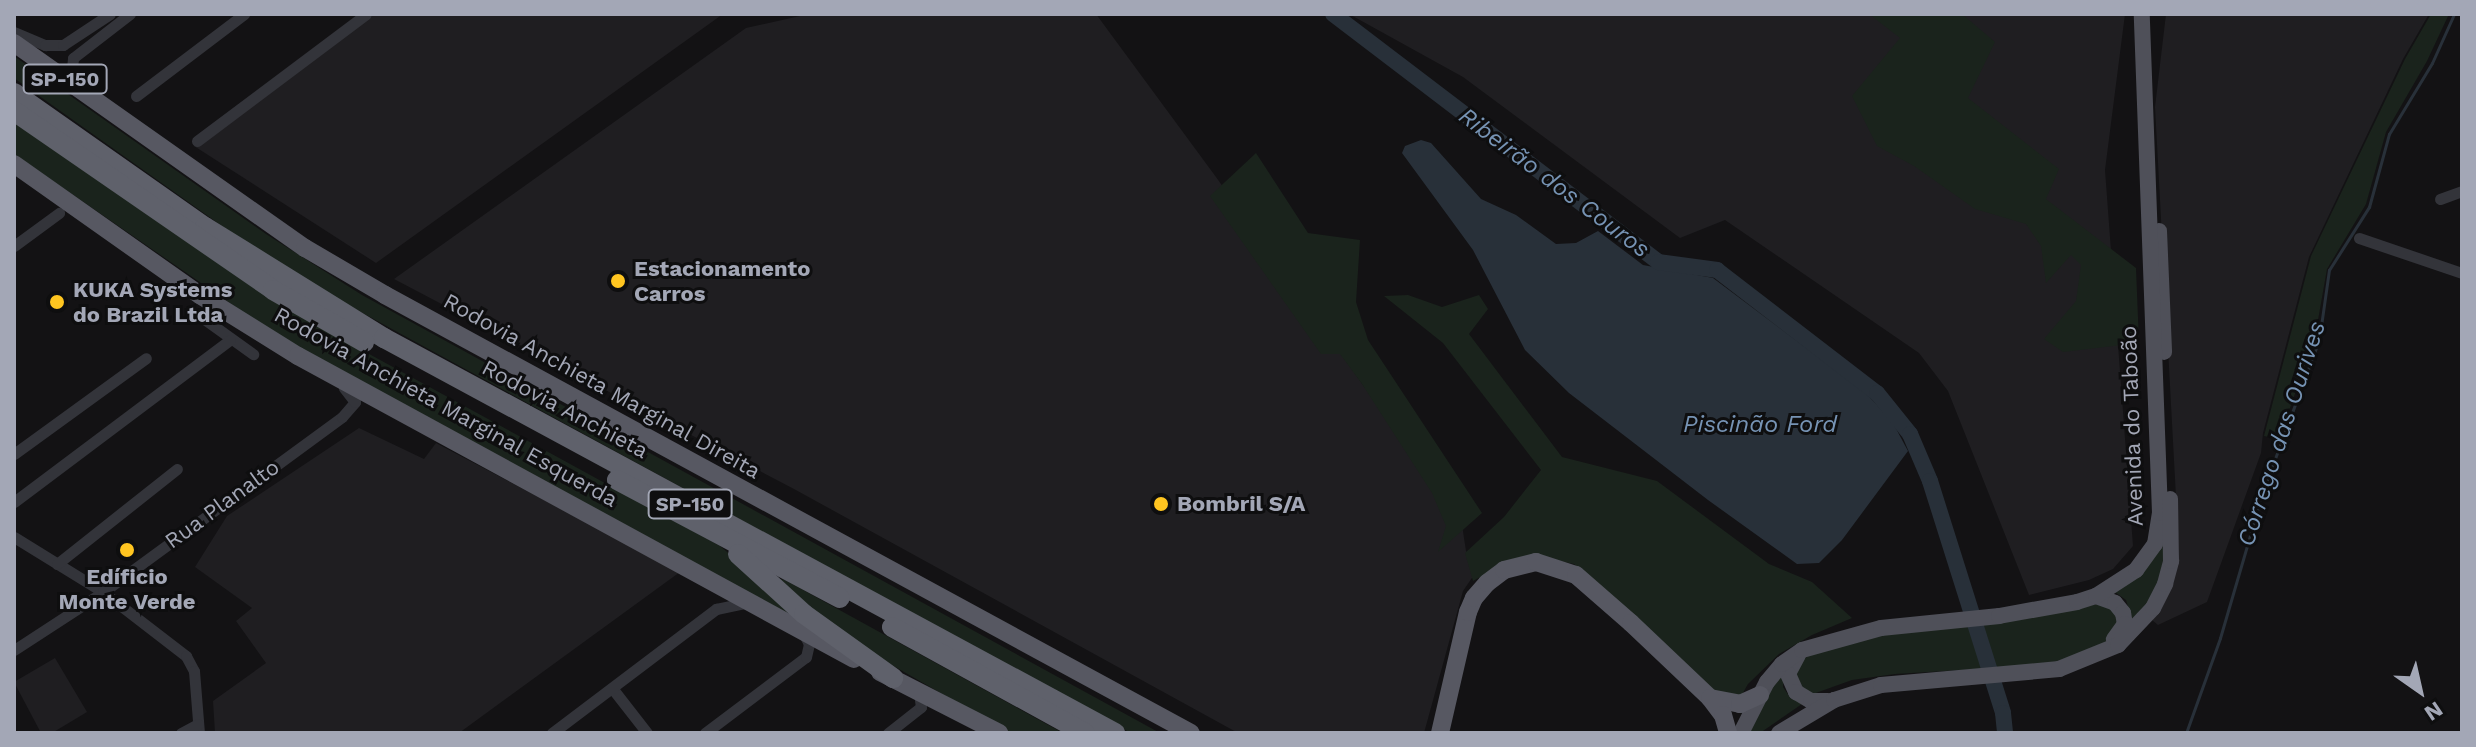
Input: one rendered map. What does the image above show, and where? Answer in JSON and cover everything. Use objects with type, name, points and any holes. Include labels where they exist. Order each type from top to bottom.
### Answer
[{"type":"highway","name":"Rodovia Anchieta Marginal Direita","points":[[14,43],[305,248],[385,295],[1191,733]]},
{"type":"highway","name":"Rodovia Anchieta","points":[[14,93],[205,227],[384,338],[1115,733]]},
{"type":"highway","name":"Rodovia Anchieta","points":[[14,111],[273,290],[717,535],[841,598],[1085,733]]},
{"type":"highway","name":"Rodovia Anchieta Marginal Esquerda","points":[[14,164],[200,295],[298,356],[751,603],[999,733]]},
{"type":"highway","points":[[717,535],[804,614],[893,678]]},
{"type":"highway","points":[[1440,733],[1468,612],[1487,583],[1504,570],[1527,563],[1553,565],[1576,575],[1710,698],[1723,715],[1728,733]]},
{"type":"highway","points":[[1710,698],[1740,704],[1760,695]]},
{"type":"main road","name":"Avenida do Taboão","points":[[1741,733],[1760,695],[1782,664],[1802,650],[1881,628],[1999,616],[2096,596],[2145,560],[2159,530],[2142,14]]},
{"type":"main road","name":"Avenida do Taboão","points":[[1834,700],[1881,685],[2059,669],[2095,657],[2153,608],[2165,584],[2172,542],[2151,14]]},
{"type":"main road","points":[[2096,596],[2119,607],[2130,627]]},
{"type":"main road","points":[[1802,650],[1788,674],[1796,692],[1811,701],[1834,700]]},
{"type":"main road","points":[[1779,733],[1834,700]]},
{"type":"street","points":[[14,32],[45,45],[63,45],[110,14]]},
{"type":"street","points":[[116,116],[77,76],[72,61],[130,14]]},
{"type":"street","points":[[136,96],[244,14]]},
{"type":"street","points":[[197,141],[366,14]]},
{"type":"street","points":[[2440,199],[2462,191]]},
{"type":"street","points":[[14,246],[59,213]]},
{"type":"street","points":[[2359,238],[2462,273]]},
{"type":"street","points":[[207,321],[253,354]]},
{"type":"street","points":[[14,502],[230,340]]},
{"type":"street","points":[[298,356],[352,393],[355,402],[342,417]]},
{"type":"street","points":[[14,454],[146,358]]},
{"type":"street","name":"Rua Planalto","points":[[14,650],[103,592],[342,417],[373,404],[407,414]]},
{"type":"street","points":[[57,564],[177,469]]},
{"type":"street","points":[[14,538],[103,592],[186,656],[194,671],[199,728],[181,733]]},
{"type":"street","points":[[552,733],[716,609],[732,603],[751,603]]},
{"type":"street","points":[[705,733],[806,657],[809,644],[802,630]]},
{"type":"street","points":[[612,688],[647,733]]},
{"type":"street","points":[[888,733],[921,707],[919,691]]},
{"type":"shaded area","points":[[372,14],[723,14],[376,263],[194,146]]},
{"type":"shaded area","points":[[809,14],[1096,14],[1216,177],[1462,525],[1466,551],[1478,569],[1463,591],[1424,733],[1238,733],[794,489],[394,279],[746,28]]},
{"type":"shaded area","points":[[1349,14],[2125,14],[2105,170],[2133,546],[2113,569],[2089,580],[2029,595],[1948,391],[1919,353],[1725,220],[1680,238],[1463,77]]},
{"type":"shaded area","points":[[1869,14],[1962,14],[1995,42],[1968,98],[2059,169],[2046,199],[2136,268],[2139,343],[2063,352],[2044,339],[2076,301],[2081,265],[2071,255],[2046,283],[2041,246],[2026,224],[1975,209],[1914,166],[1877,146],[1852,96],[1900,38]]},
{"type":"shaded area","points":[[2166,14],[2429,14],[2403,59],[2309,257],[2263,433],[2261,453],[2207,602],[2158,625],[2152,620],[2179,553],[2155,107]]},
{"type":"shaded area","points":[[2431,14],[2449,14],[2427,61],[2386,132],[2366,204],[2327,269],[2315,337],[2279,439],[2264,436],[2311,256],[2405,59]]},
{"type":"shaded area","points":[[14,56],[266,234],[362,295],[1160,733],[1131,733],[326,293],[257,251],[14,78]]},
{"type":"shaded area","points":[[14,122],[307,320],[720,546],[831,639],[275,334],[14,154]]},
{"type":"shaded area","points":[[1256,153],[1308,233],[1360,240],[1356,302],[1368,340],[1482,513],[1438,552],[1446,526],[1432,493],[1340,354],[1321,354],[1210,196]]},
{"type":"shaded area","points":[[1408,295],[1442,307],[1479,295],[1488,309],[1469,334],[1562,457],[1657,481],[1769,564],[1812,582],[1852,618],[1812,635],[1779,654],[1748,684],[1740,698],[1717,695],[1574,564],[1536,556],[1513,559],[1473,581],[1465,553],[1504,517],[1541,470],[1443,343],[1384,296]]},
{"type":"shaded area","points":[[359,428],[424,459],[436,443],[680,572],[459,733],[215,733],[213,701],[266,663],[236,621],[252,608],[195,567],[227,516]]},
{"type":"shaded area","points":[[2168,536],[2156,595],[2132,619],[2126,600],[2112,590]]},
{"type":"shaded area","points":[[777,580],[1063,733],[1010,733],[852,642]]},
{"type":"shaded area","points":[[2102,603],[2120,617],[2104,645],[2047,665],[1895,674],[1852,680],[1813,694],[1800,691],[1794,668],[1809,655],[1888,633],[2025,619]]},
{"type":"shaded area","points":[[55,658],[87,712],[52,733],[41,733],[14,682]]},
{"type":"shaded area","points":[[1784,667],[1783,687],[1789,696],[1802,704],[1760,733],[1744,733]]},
{"type":"water","name":"Piscinão Ford","points":[[1421,140],[1431,143],[1481,199],[1516,215],[1556,244],[1576,243],[1598,231],[1643,265],[1713,278],[1866,393],[1893,423],[1908,451],[1842,540],[1819,563],[1797,564],[1708,500],[1569,393],[1525,350],[1473,250],[1402,153],[1405,146]]},
{"type":"waterway","name":"Ribeirão dos Couros","points":[[1333,14],[1658,262],[1717,270],[1877,393],[1910,434],[1930,481],[2003,713],[2005,733]]},
{"type":"waterway","name":"Córrego das Ourives","points":[[2186,733],[2220,638],[2263,491],[2319,340],[2329,270],[2369,207],[2389,134],[2432,63],[2454,14]]},
{"type":"place","name":"Estacionamento Carros","points":[[618,281]]},
{"type":"place","name":"KUKA Systems do Brazil Ltda","points":[[57,302]]},
{"type":"place","name":"Bombril S/A","points":[[1161,504]]},
{"type":"place","name":"Edíficio Monte Verde","points":[[127,550]]}]
